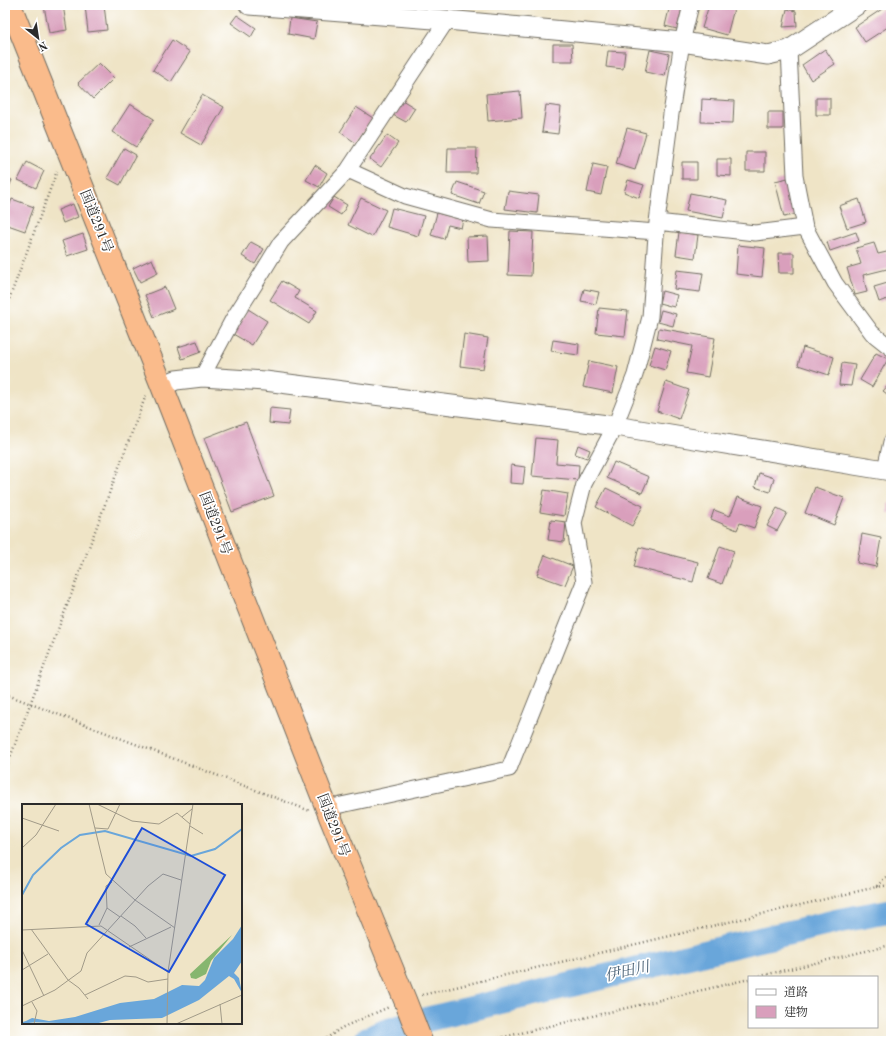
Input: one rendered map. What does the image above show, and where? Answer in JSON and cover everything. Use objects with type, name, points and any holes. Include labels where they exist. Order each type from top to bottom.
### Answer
[{"type":"highway","name":"国道291号","points":[[10,5],[162,386],[329,813],[421,1041]]},
{"type":"street","points":[[249,5],[447,20],[682,42],[768,55],[789,50],[857,5]]},
{"type":"street","points":[[329,813],[509,769],[584,582],[574,523],[584,484],[615,426],[635,375],[650,317],[657,227],[671,114],[682,42],[691,5]]},
{"type":"street","points":[[202,377],[233,319],[281,242],[348,170],[447,20]]},
{"type":"street","points":[[789,50],[795,176],[805,227],[835,283],[872,333],[891,348]]},
{"type":"street","points":[[348,170],[405,196],[492,220],[755,233],[805,227]]},
{"type":"street","points":[[162,386],[176,380],[202,377],[265,381],[615,426],[888,470],[891,442]]},
{"type":"path","points":[[5,310],[60,165],[71,157]]},
{"type":"path","points":[[5,771],[146,394],[162,386]]},
{"type":"path","points":[[5,694],[329,813]]},
{"type":"path","points":[[876,887],[891,872]]},
{"type":"path","points":[[323,1041],[341,1028],[405,1000],[876,887],[891,885]]},
{"type":"path","points":[[760,976],[891,945]]},
{"type":"path","points":[[487,1041],[748,979]]},
{"type":"building","points":[[63,5],[67,30],[49,33],[44,6]]},
{"type":"building","points":[[85,5],[104,5],[107,30],[88,32]]},
{"type":"building","points":[[670,5],[682,8],[677,29],[665,26]]},
{"type":"building","points":[[709,5],[735,5],[727,35],[702,28]]},
{"type":"building","points":[[888,5],[891,5],[891,25],[865,42],[855,27]]},
{"type":"building","points":[[787,9],[796,11],[797,26],[783,27]]},
{"type":"building","points":[[237,15],[256,28],[251,37],[231,23]]},
{"type":"building","points":[[290,18],[317,22],[314,39],[288,34]]},
{"type":"building","points":[[172,40],[190,52],[171,82],[153,70]]},
{"type":"building","points":[[553,44],[572,44],[573,61],[553,61]]},
{"type":"building","points":[[825,49],[835,64],[811,80],[802,65]]},
{"type":"building","points":[[650,50],[669,54],[665,76],[645,72]]},
{"type":"building","points":[[608,51],[625,52],[623,69],[606,67]]},
{"type":"building","points":[[99,63],[114,78],[93,99],[78,83]]},
{"type":"building","points":[[520,91],[522,118],[488,121],[486,94]]},
{"type":"building","points":[[202,95],[224,107],[201,145],[180,133]]},
{"type":"building","points":[[816,98],[830,98],[830,115],[816,115]]},
{"type":"building","points":[[702,99],[734,101],[733,123],[701,122]]},
{"type":"building","points":[[402,100],[415,108],[406,122],[393,115]]},
{"type":"building","points":[[130,104],[154,119],[136,147],[112,132]]},
{"type":"building","points":[[546,105],[561,107],[558,134],[542,132]]},
{"type":"building","points":[[356,107],[373,118],[356,143],[340,132]]},
{"type":"building","points":[[768,112],[783,112],[783,129],[768,129]]},
{"type":"building","points":[[627,128],[646,133],[635,170],[616,164]]},
{"type":"building","points":[[387,135],[398,143],[381,167],[370,159]]},
{"type":"building","points":[[124,148],[136,155],[120,185],[107,178]]},
{"type":"building","points":[[448,148],[477,148],[476,173],[447,173]]},
{"type":"building","points":[[746,152],[765,152],[765,171],[746,171]]},
{"type":"building","points":[[717,159],[731,159],[731,176],[717,175]]},
{"type":"building","points":[[27,162],[44,171],[36,188],[18,180]]},
{"type":"building","points":[[682,162],[697,162],[697,179],[682,179]]},
{"type":"building","points":[[593,164],[607,167],[601,195],[587,192]]},
{"type":"building","points":[[315,165],[327,173],[319,187],[306,180]]},
{"type":"building","points":[[5,177],[12,180],[5,196]]},
{"type":"building","points":[[788,178],[797,214],[784,217],[775,181]]},
{"type":"building","points":[[628,180],[644,185],[639,198],[624,192]]},
{"type":"building","points":[[457,182],[484,191],[479,204],[452,195]]},
{"type":"building","points":[[508,191],[539,195],[537,213],[505,209]]},
{"type":"building","points":[[690,193],[727,200],[723,218],[686,211]]},
{"type":"building","points":[[334,197],[347,205],[341,215],[328,207]]},
{"type":"building","points":[[361,198],[386,210],[372,237],[348,225]]},
{"type":"building","points":[[12,199],[34,207],[25,231],[5,224],[5,217]]},
{"type":"building","points":[[859,199],[866,222],[847,228],[839,206]]},
{"type":"building","points":[[73,204],[78,217],[63,223],[58,210]]},
{"type":"building","points":[[392,208],[424,216],[418,236],[387,227]]},
{"type":"building","points":[[437,213],[463,220],[461,228],[448,225],[444,239],[431,235]]},
{"type":"building","points":[[510,231],[533,232],[531,276],[508,275]]},
{"type":"building","points":[[679,232],[698,235],[695,258],[676,255]]},
{"type":"building","points":[[856,232],[859,241],[830,251],[827,242]]},
{"type":"building","points":[[83,234],[88,249],[67,256],[62,241]]},
{"type":"building","points":[[488,236],[489,261],[468,262],[467,237]]},
{"type":"building","points":[[251,242],[264,249],[255,264],[242,256]]},
{"type":"building","points":[[874,243],[878,254],[891,251],[891,268],[863,275],[867,292],[855,295],[847,268],[861,264],[856,248]]},
{"type":"building","points":[[738,245],[765,248],[762,277],[736,274]]},
{"type":"building","points":[[778,253],[794,253],[794,273],[779,273]]},
{"type":"building","points":[[152,259],[158,273],[140,282],[133,268]]},
{"type":"building","points":[[677,270],[703,273],[700,292],[674,289]]},
{"type":"building","points":[[282,281],[299,291],[295,298],[317,311],[309,324],[270,300]]},
{"type":"building","points":[[891,282],[891,309],[887,299],[879,302],[874,287]]},
{"type":"building","points":[[165,287],[174,309],[154,317],[145,295]]},
{"type":"building","points":[[584,289],[599,292],[596,304],[581,301]]},
{"type":"building","points":[[662,291],[677,295],[674,307],[659,303]]},
{"type":"building","points":[[599,308],[628,311],[625,336],[596,333]]},
{"type":"building","points":[[248,309],[267,321],[252,345],[233,334]]},
{"type":"building","points":[[661,310],[676,314],[673,326],[658,322]]},
{"type":"building","points":[[659,328],[715,338],[708,377],[686,373],[692,346],[657,339]]},
{"type":"building","points":[[464,334],[488,338],[483,369],[460,366]]},
{"type":"building","points":[[553,340],[579,344],[578,355],[551,351]]},
{"type":"building","points":[[197,341],[201,352],[182,359],[178,347]]},
{"type":"building","points":[[655,346],[671,351],[665,370],[649,365]]},
{"type":"building","points":[[803,347],[834,357],[829,375],[798,365]]},
{"type":"building","points":[[876,353],[888,359],[872,387],[860,380]]},
{"type":"building","points":[[589,361],[618,367],[613,393],[583,387]]},
{"type":"building","points":[[842,363],[855,365],[851,386],[839,385]]},
{"type":"building","points":[[666,382],[689,390],[679,419],[657,411]]},
{"type":"building","points":[[891,382],[891,397],[883,391]]},
{"type":"building","points":[[270,408],[290,410],[288,425],[269,423]]},
{"type":"building","points":[[246,422],[274,496],[232,512],[204,438]]},
{"type":"building","points":[[536,438],[558,440],[556,463],[579,465],[578,480],[532,476]]},
{"type":"building","points":[[578,445],[590,450],[587,458],[575,454]]},
{"type":"building","points":[[614,462],[649,477],[642,493],[607,478]]},
{"type":"building","points":[[511,465],[525,467],[523,484],[510,483]]},
{"type":"building","points":[[759,473],[774,478],[770,492],[755,487]]},
{"type":"building","points":[[815,487],[844,498],[834,525],[805,513]]},
{"type":"building","points":[[606,488],[643,506],[632,526],[596,507]]},
{"type":"building","points":[[544,490],[568,494],[564,516],[540,512]]},
{"type":"building","points":[[738,497],[762,506],[754,528],[740,523],[737,530],[711,519],[714,510],[730,516]]},
{"type":"building","points":[[888,503],[891,503],[891,514],[888,514]]},
{"type":"building","points":[[777,508],[787,513],[777,531],[767,526]]},
{"type":"building","points":[[551,520],[566,522],[564,542],[548,540]]},
{"type":"building","points":[[862,534],[881,538],[876,567],[857,563]]},
{"type":"building","points":[[720,546],[734,551],[722,584],[708,579]]},
{"type":"building","points":[[639,547],[698,562],[693,582],[634,567]]},
{"type":"building","points":[[545,555],[573,566],[565,585],[537,575]]},
{"type":"waterway","name":"伊田川","points":[[365,1041],[381,1033],[420,1021],[843,920],[891,911]]}]
